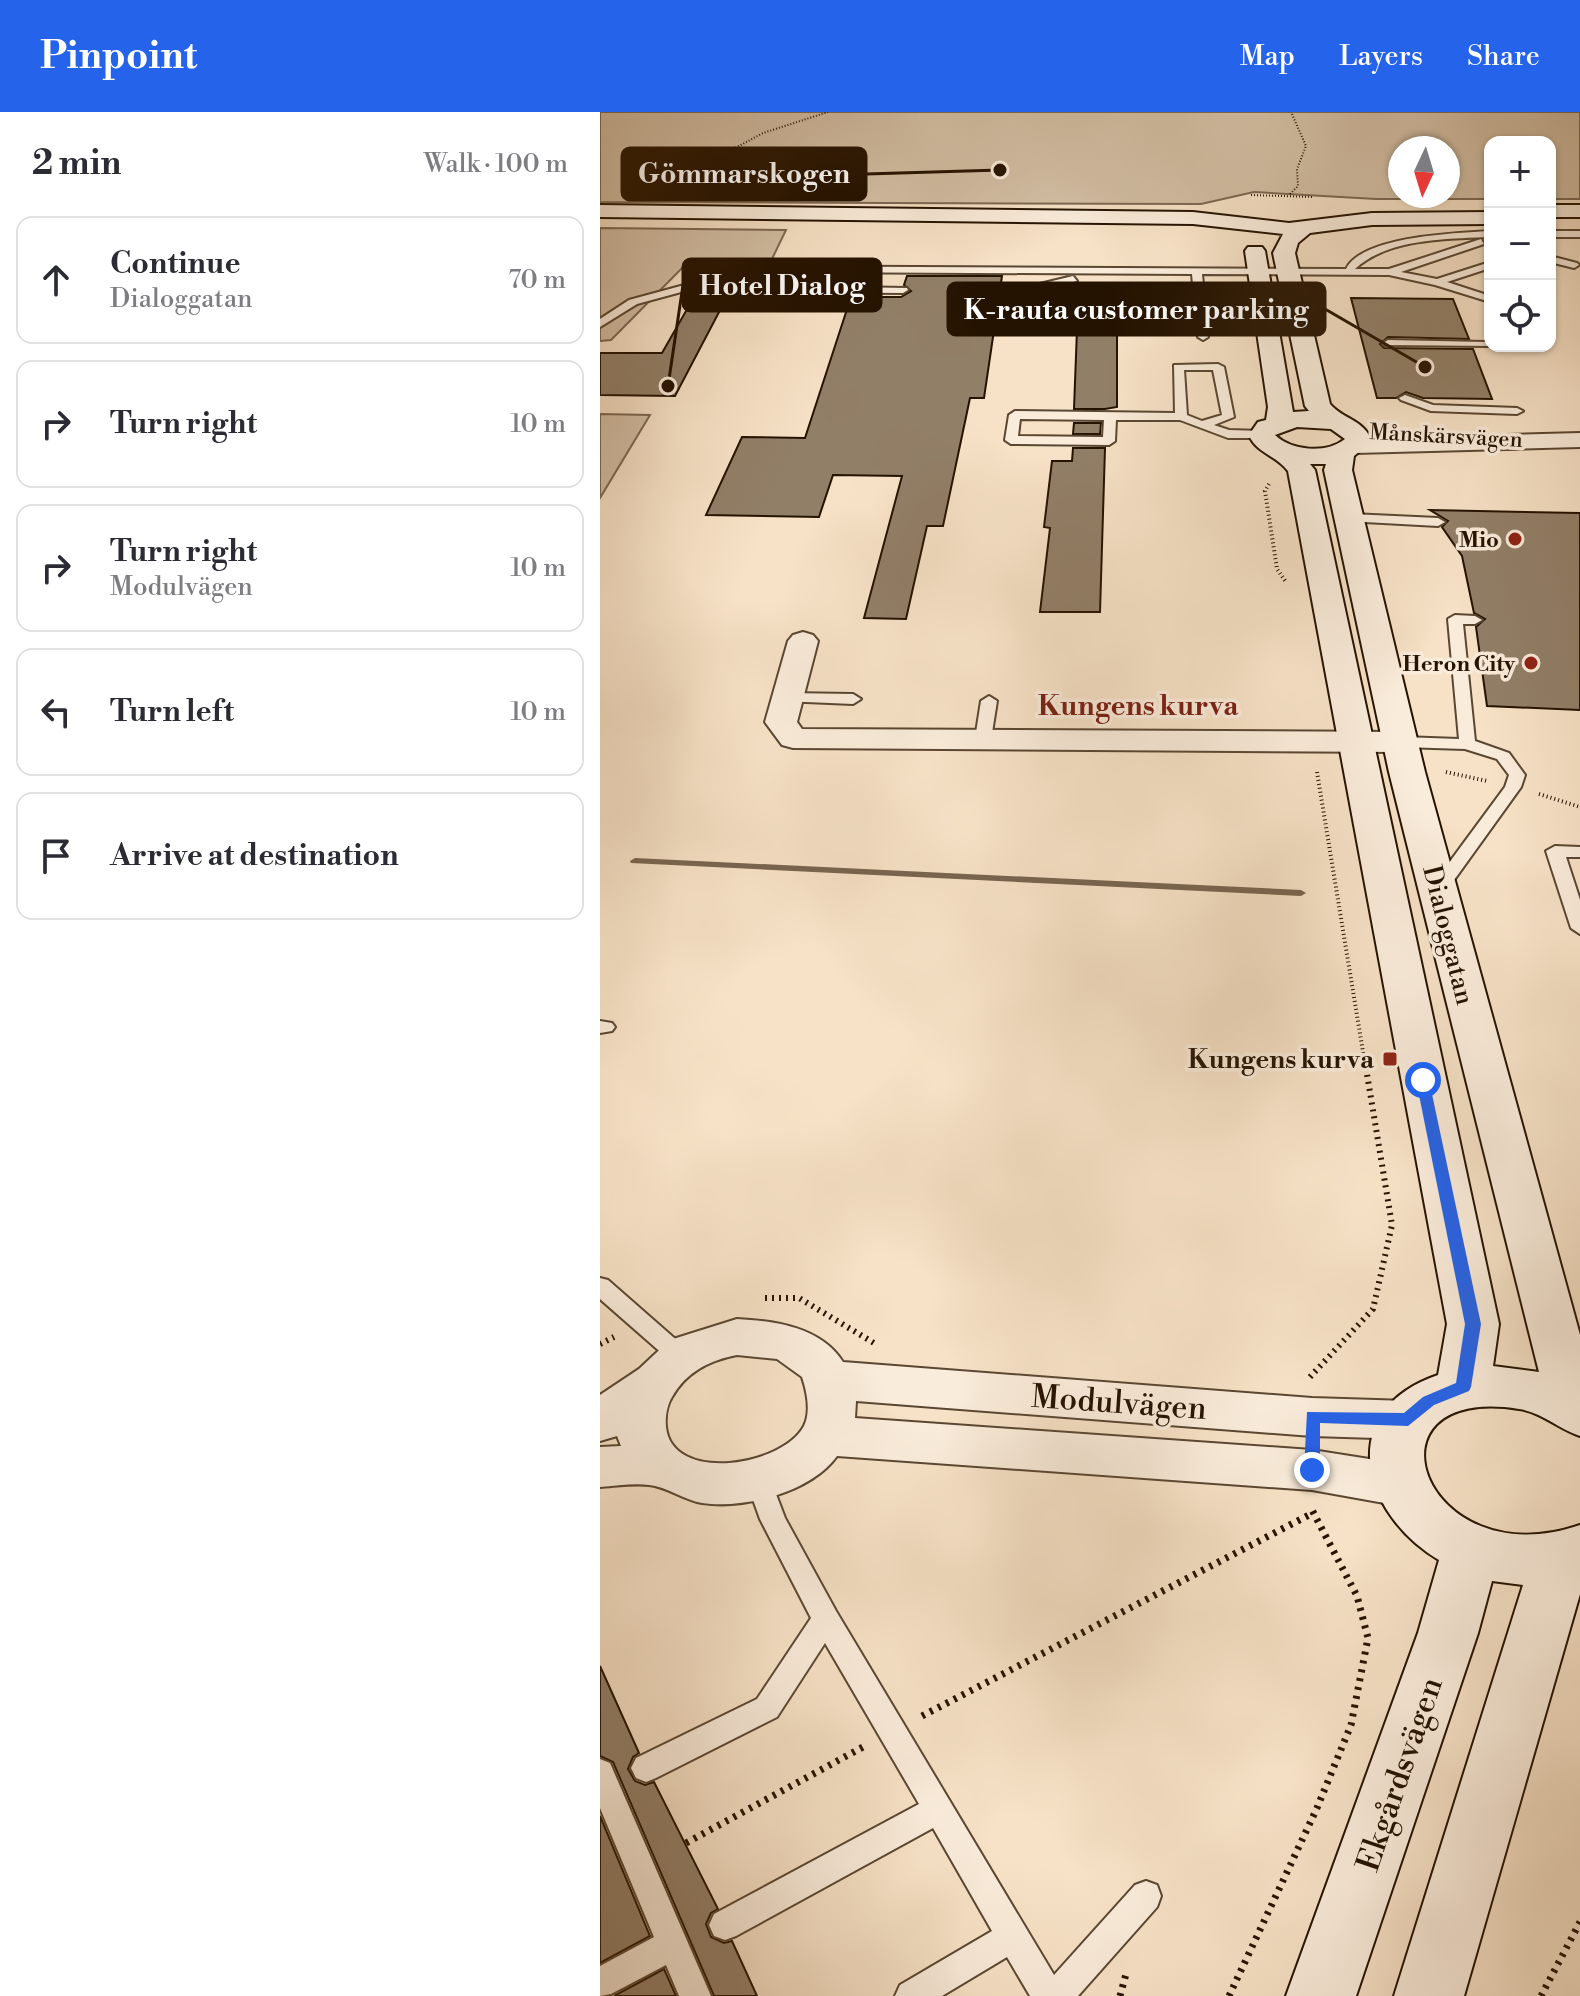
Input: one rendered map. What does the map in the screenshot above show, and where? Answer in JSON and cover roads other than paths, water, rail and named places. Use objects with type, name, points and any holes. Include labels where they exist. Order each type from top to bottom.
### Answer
[{"type":"street","points":[[600,211],[1240,214],[1275,229],[1314,220],[1484,211]]},
{"type":"street","points":[[1556,211],[1580,211]]},
{"type":"street","name":"Dialoggatan","points":[[1240,214],[1258,272],[1281,401],[1275,447],[1301,470],[1333,742],[1473,1324],[1463,1387]]},
{"type":"street","points":[[1314,220],[1484,218]]},
{"type":"street","points":[[1556,218],[1580,218]]},
{"type":"street","name":"Dialoggatan","points":[[1314,220],[1285,247],[1288,272],[1318,406],[1346,437],[1338,470],[1407,772],[1557,1347],[1580,1414]]},
{"type":"street","points":[[1295,419],[1346,437],[1321,455],[1275,447],[1295,419]]},
{"type":"street","name":"Månskärsvägen","points":[[1346,437],[1580,440]]},
{"type":"street","points":[[803,641],[781,722],[793,738],[1402,742]]},
{"type":"street","points":[[600,1422],[705,1344],[737,1337],[766,1337],[796,1346],[815,1358],[830,1380],[833,1406],[825,1436],[782,1471],[759,1480],[724,1485],[684,1478],[658,1464],[600,1467]]},
{"type":"street","points":[[658,1464],[641,1435],[640,1411],[666,1370]]},
{"type":"street","name":"Modulvägen","points":[[830,1380],[1305,1391],[1408,1420]]},
{"type":"street","points":[[1429,1996],[1570,1554],[1516,1562],[1471,1551],[1427,1523],[1401,1485],[1396,1450],[1408,1420],[1429,1401],[1463,1387],[1503,1385],[1543,1394],[1580,1414]]},
{"type":"street","name":"Modulvägen","points":[[825,1436],[1312,1492],[1401,1485]]},
{"type":"street","name":"Ekgårdsvägen","points":[[1321,1996],[1448,1633],[1471,1551]]},
{"type":"lane","points":[[1556,234],[1580,234]]},
{"type":"lane","points":[[1350,272],[1351,266],[1360,260],[1399,246],[1451,236],[1484,240]]},
{"type":"lane","points":[[1389,272],[1484,241]]},
{"type":"lane","points":[[1556,260],[1574,265]]},
{"type":"lane","points":[[600,324],[633,302],[692,286],[709,269],[1104,271],[1153,267],[1197,271],[1389,272],[1484,295]]},
{"type":"lane","points":[[1437,282],[1484,267]]},
{"type":"lane","points":[[787,270],[779,289],[903,290]]},
{"type":"lane","points":[[1020,330],[1027,290],[1104,271]]},
{"type":"lane","points":[[1197,271],[1203,337]]},
{"type":"lane","points":[[1388,343],[1484,345]]},
{"type":"lane","points":[[1181,417],[1178,367],[1218,367],[1228,417],[1200,425]]},
{"type":"lane","points":[[1405,398],[1431,408],[1467,404],[1517,411]]},
{"type":"lane","points":[[1110,415],[1109,441],[1011,440],[1015,415],[1110,415],[1181,417],[1275,447]]},
{"type":"lane","points":[[1351,518],[1438,522]]},
{"type":"lane","points":[[1467,744],[1455,619],[1475,620]]},
{"type":"lane","points":[[787,698],[853,699]]},
{"type":"lane","points":[[983,739],[989,701]]},
{"type":"lane","points":[[1402,742],[1467,744],[1503,756],[1517,775],[1513,787],[1438,890]]},
{"type":"lane","points":[[1580,852],[1555,851],[1580,928]]},
{"type":"lane","points":[[600,1286],[666,1370]]},
{"type":"lane","points":[[759,1480],[773,1519],[826,1619],[1048,1996]]},
{"type":"lane","points":[[646,1768],[767,1708],[826,1619]]},
{"type":"lane","points":[[601,1777],[695,1996]]},
{"type":"lane","points":[[725,1925],[939,1809]]},
{"type":"lane","points":[[1056,1996],[1146,1896]]},
{"type":"lane","points":[[911,1996],[1013,1936]]},
{"type":"lane","points":[[600,1983],[673,1944]]},
{"type":"waterway","points":[[635,861],[1301,893]]},
{"type":"place","name":"Gömmarskogen","points":[[1000,170]]},
{"type":"place","name":"K-rauta customer parking","points":[[1425,367]]},
{"type":"place","name":"Hotel Dialog","points":[[668,386]]},
{"type":"place","name":"Mio","points":[[1515,539]]},
{"type":"place","name":"Heron City","points":[[1531,663]]},
{"type":"place","name":"Kungens kurva","points":[[1390,1059]]},
{"type":"district","name":"Kungens kurva","points":[[1138,705]]}]
